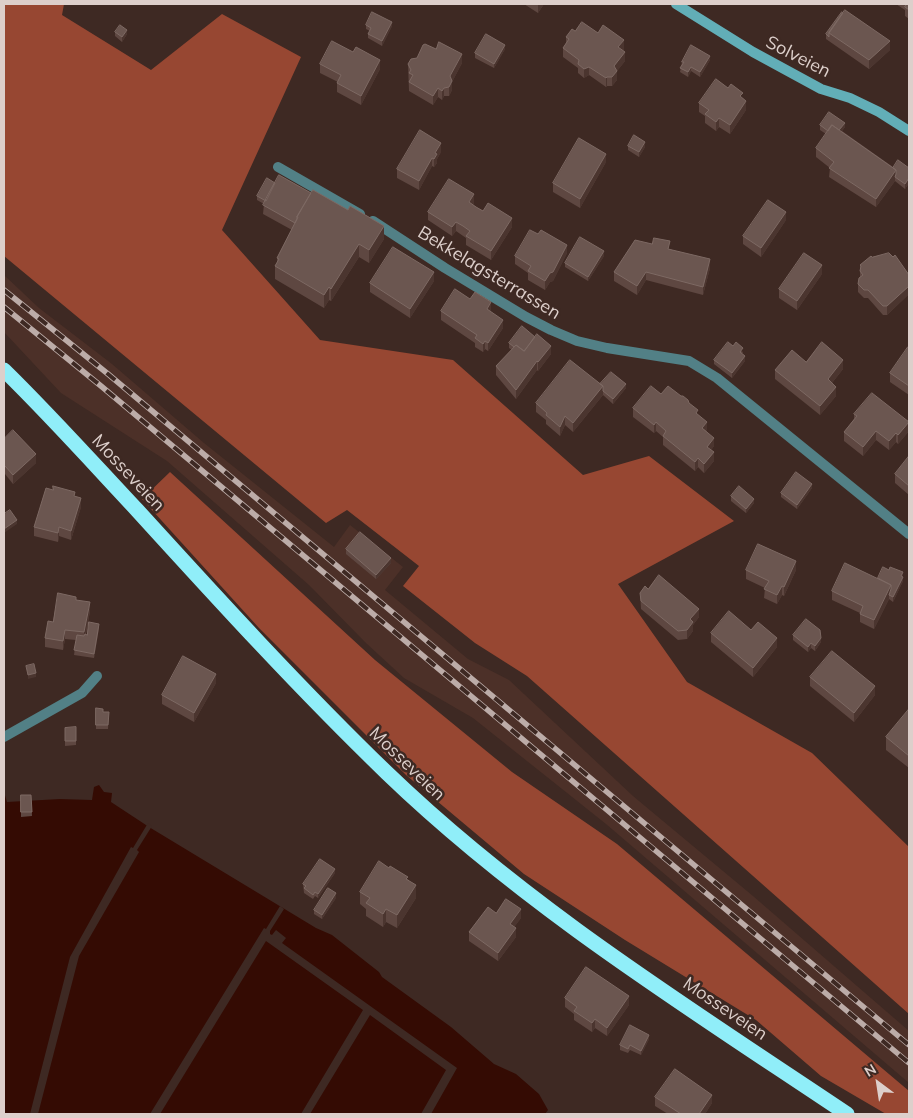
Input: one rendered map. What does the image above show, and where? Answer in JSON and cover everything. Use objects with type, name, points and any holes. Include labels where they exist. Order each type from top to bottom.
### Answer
[{"type":"highway","name":"Mosseveien","points":[[4,370],[54,420],[278,662],[387,773],[443,824],[518,886],[571,925],[669,994],[847,1114]]},
{"type":"street","name":"Solveien","points":[[676,4],[769,61],[821,89],[850,98],[880,112],[909,131]]},
{"type":"street","name":"Bekkelagsterrassen","points":[[278,168],[362,215],[526,318],[551,330],[577,341],[607,348],[689,360],[717,378],[909,534]]},
{"type":"street","points":[[4,737],[82,693],[97,676]]},
{"type":"shaded area","points":[[4,4],[64,4],[62,15],[151,70],[222,14],[301,57],[222,230],[320,340],[453,360],[583,475],[649,456],[734,521],[618,584],[687,682],[812,753],[909,847],[909,1014],[527,676],[475,643],[403,586],[419,566],[347,510],[326,523],[4,256]]},
{"type":"shaded area","points":[[4,275],[39,308],[112,364],[204,443],[334,547],[350,525],[403,567],[385,590],[468,659],[509,680],[633,796],[753,896],[909,1031],[909,1083],[606,824],[473,718],[404,678],[366,643],[309,585],[167,461],[61,393],[4,332]]},
{"type":"shaded area","points":[[170,472],[375,660],[512,772],[617,844],[909,1091],[909,1114],[886,1114],[821,1076],[756,1020],[625,940],[524,874],[406,775],[259,628],[142,499]]},
{"type":"shaded area","points":[[99,785],[104,792],[112,793],[111,802],[149,827],[316,928],[332,935],[379,972],[382,977],[451,1027],[494,1064],[516,1074],[539,1094],[548,1110],[545,1114],[4,1114],[4,792],[7,802],[60,799],[92,800],[94,787]]},
{"type":"pier","points":[[148,823],[152,826],[137,850],[139,852],[79,956],[38,1114],[30,1114],[70,957],[131,847],[133,848]]},
{"type":"pier","points":[[280,906],[284,909],[270,934],[272,935],[276,930],[286,938],[282,943],[457,1068],[431,1114],[421,1114],[446,1070],[370,1015],[310,1114],[301,1114],[363,1010],[266,941],[160,1114],[150,1114],[264,928],[266,929]]},
{"type":"building","points":[[845,10],[890,41],[869,60],[829,33]]},
{"type":"building","points":[[372,12],[392,22],[382,41],[368,34],[371,28],[366,25]]},
{"type":"building","points":[[842,12],[829,33],[829,37],[826,34]]},
{"type":"building","points":[[582,22],[598,33],[603,25],[624,40],[618,47],[625,52],[614,66],[617,71],[612,77],[606,78],[589,67],[584,69],[578,64],[579,60],[563,48],[569,39],[566,37],[572,29],[575,31]]},
{"type":"building","points":[[120,25],[127,30],[122,37],[115,32]]},
{"type":"building","points":[[486,34],[505,45],[494,64],[475,53]]},
{"type":"building","points":[[332,41],[353,52],[356,47],[380,60],[361,96],[337,83],[341,75],[320,64]]},
{"type":"building","points":[[439,42],[462,54],[450,76],[452,81],[449,87],[444,88],[442,91],[438,88],[433,96],[409,82],[413,75],[409,73],[411,70],[408,64],[411,59],[417,58],[423,45],[425,44],[436,49]]},
{"type":"building","points":[[691,45],[710,56],[700,72],[691,67],[688,72],[680,68]]},
{"type":"building","points":[[716,79],[728,88],[731,84],[743,93],[740,96],[746,101],[730,125],[719,118],[716,122],[705,114],[709,110],[699,103]]},
{"type":"building","points":[[829,112],[845,123],[839,130],[832,125],[828,131],[820,125]]},
{"type":"building","points":[[832,125],[896,170],[876,199],[829,168],[834,162],[816,148]]},
{"type":"building","points":[[420,130],[441,143],[435,153],[437,154],[434,159],[432,158],[419,181],[397,169]]},
{"type":"building","points":[[634,135],[645,142],[639,152],[628,146]]},
{"type":"building","points":[[579,138],[606,154],[580,199],[553,183]]},
{"type":"building","points":[[898,160],[909,168],[909,178],[905,184],[895,177],[896,170],[893,168]]},
{"type":"building","points":[[279,175],[311,193],[295,223],[263,205]]},
{"type":"building","points":[[267,178],[275,183],[266,201],[257,196]]},
{"type":"building","points":[[449,179],[474,194],[469,202],[476,207],[483,211],[488,203],[512,218],[491,251],[466,236],[470,231],[463,226],[456,222],[452,227],[428,212]]},
{"type":"building","points":[[313,190],[348,210],[350,206],[384,226],[369,250],[359,244],[331,289],[329,287],[324,295],[275,266],[297,217]]},
{"type":"building","points":[[768,200],[786,212],[761,248],[743,236]]},
{"type":"building","points":[[530,230],[538,234],[541,230],[567,245],[553,272],[550,273],[545,281],[528,271],[531,266],[515,256]]},
{"type":"building","points":[[580,237],[604,251],[588,277],[565,263]]},
{"type":"building","points":[[654,238],[670,241],[668,249],[710,259],[703,287],[646,272],[637,286],[614,272],[635,240],[652,244]]},
{"type":"building","points":[[393,247],[434,272],[410,309],[370,283]]},
{"type":"building","points":[[804,253],[822,265],[797,301],[779,289]]},
{"type":"building","points":[[889,253],[893,257],[895,255],[909,275],[909,286],[887,306],[883,306],[868,290],[864,290],[858,284],[859,278],[863,275],[860,271],[860,265],[871,256]]},
{"type":"building","points":[[455,289],[470,299],[475,292],[491,302],[487,309],[503,320],[488,343],[485,341],[483,344],[475,338],[477,335],[441,311]]},
{"type":"building","points":[[522,326],[535,337],[524,351],[516,345],[514,347],[509,343]]},
{"type":"building","points":[[537,334],[551,346],[537,361],[516,390],[496,366],[516,345],[524,351]]},
{"type":"building","points":[[728,342],[733,346],[736,342],[743,348],[740,352],[745,356],[732,373],[714,360]]},
{"type":"building","points":[[822,342],[843,360],[828,379],[836,387],[820,406],[775,370],[792,350],[806,362]]},
{"type":"building","points":[[909,347],[909,386],[890,373]]},
{"type":"building","points":[[570,360],[603,386],[573,423],[565,416],[560,427],[536,403]]},
{"type":"building","points":[[611,372],[626,384],[613,399],[603,391],[603,386],[600,384]]},
{"type":"building","points":[[651,386],[661,394],[668,386],[688,400],[698,410],[696,413],[707,422],[702,428],[714,438],[707,447],[714,452],[704,464],[698,458],[695,462],[663,436],[666,431],[656,422],[654,425],[633,408]]},
{"type":"building","points":[[872,393],[909,422],[898,435],[896,433],[889,441],[876,431],[863,447],[844,432],[857,416],[854,414]]},
{"type":"building","points":[[13,430],[36,454],[13,475],[4,467],[4,439]]},
{"type":"building","points":[[909,456],[909,486],[895,474]]},
{"type":"building","points":[[796,472],[812,484],[797,505],[781,493]]},
{"type":"building","points":[[53,486],[75,492],[74,496],[81,498],[71,531],[59,527],[58,533],[34,527],[46,488],[53,490]]},
{"type":"building","points":[[739,486],[754,499],[746,509],[731,496]]},
{"type":"building","points":[[10,510],[17,520],[4,529],[4,514]]},
{"type":"building","points":[[360,532],[391,558],[376,575],[346,549]]},
{"type":"building","points":[[758,544],[796,561],[784,587],[782,586],[777,595],[764,589],[769,581],[746,570]]},
{"type":"building","points":[[845,563],[891,585],[874,620],[860,614],[863,606],[832,591]]},
{"type":"building","points":[[883,567],[889,570],[890,567],[903,572],[901,576],[903,577],[893,597],[889,595],[891,585],[878,578]]},
{"type":"building","points":[[659,575],[699,609],[690,619],[693,622],[687,630],[678,631],[641,601],[640,593],[645,586],[648,589]]},
{"type":"building","points":[[58,593],[76,597],[76,600],[90,602],[84,632],[65,630],[63,641],[45,638],[48,621],[53,622]]},
{"type":"building","points":[[729,611],[751,630],[758,622],[777,638],[753,668],[711,633]]},
{"type":"building","points":[[806,619],[820,630],[821,638],[815,646],[811,643],[808,647],[793,635]]},
{"type":"building","points":[[89,622],[99,624],[94,654],[74,650],[77,635],[87,635]]},
{"type":"building","points":[[832,651],[875,686],[854,713],[810,677]]},
{"type":"building","points":[[183,656],[216,674],[194,713],[162,695]]},
{"type":"building","points":[[34,664],[36,673],[28,675],[26,666]]},
{"type":"building","points":[[96,708],[103,709],[103,712],[109,712],[108,725],[96,725]]},
{"type":"building","points":[[909,709],[909,756],[886,737]]},
{"type":"building","points":[[76,727],[76,741],[65,741],[65,728]]},
{"type":"building","points":[[21,795],[31,795],[32,812],[21,812]]},
{"type":"building","points":[[320,859],[335,869],[318,894],[315,892],[313,895],[304,888],[306,886],[303,884]]},
{"type":"building","points":[[379,861],[408,877],[406,879],[416,885],[397,915],[386,909],[383,914],[366,903],[370,898],[360,892]]},
{"type":"building","points":[[328,888],[336,893],[322,915],[314,910]]},
{"type":"building","points":[[506,899],[521,909],[510,924],[516,928],[498,953],[469,932],[488,907],[496,913]]},
{"type":"building","points":[[586,967],[629,996],[607,1028],[595,1019],[592,1023],[574,1011],[577,1007],[565,998]]},
{"type":"building","points":[[630,1025],[649,1035],[641,1051],[630,1045],[628,1049],[620,1045]]},
{"type":"building","points":[[675,1069],[712,1095],[699,1114],[681,1114],[655,1097]]},
{"type":"railway","points":[[4,290],[108,374],[909,1045]]},
{"type":"railway","points":[[4,307],[101,386],[909,1063]]}]
